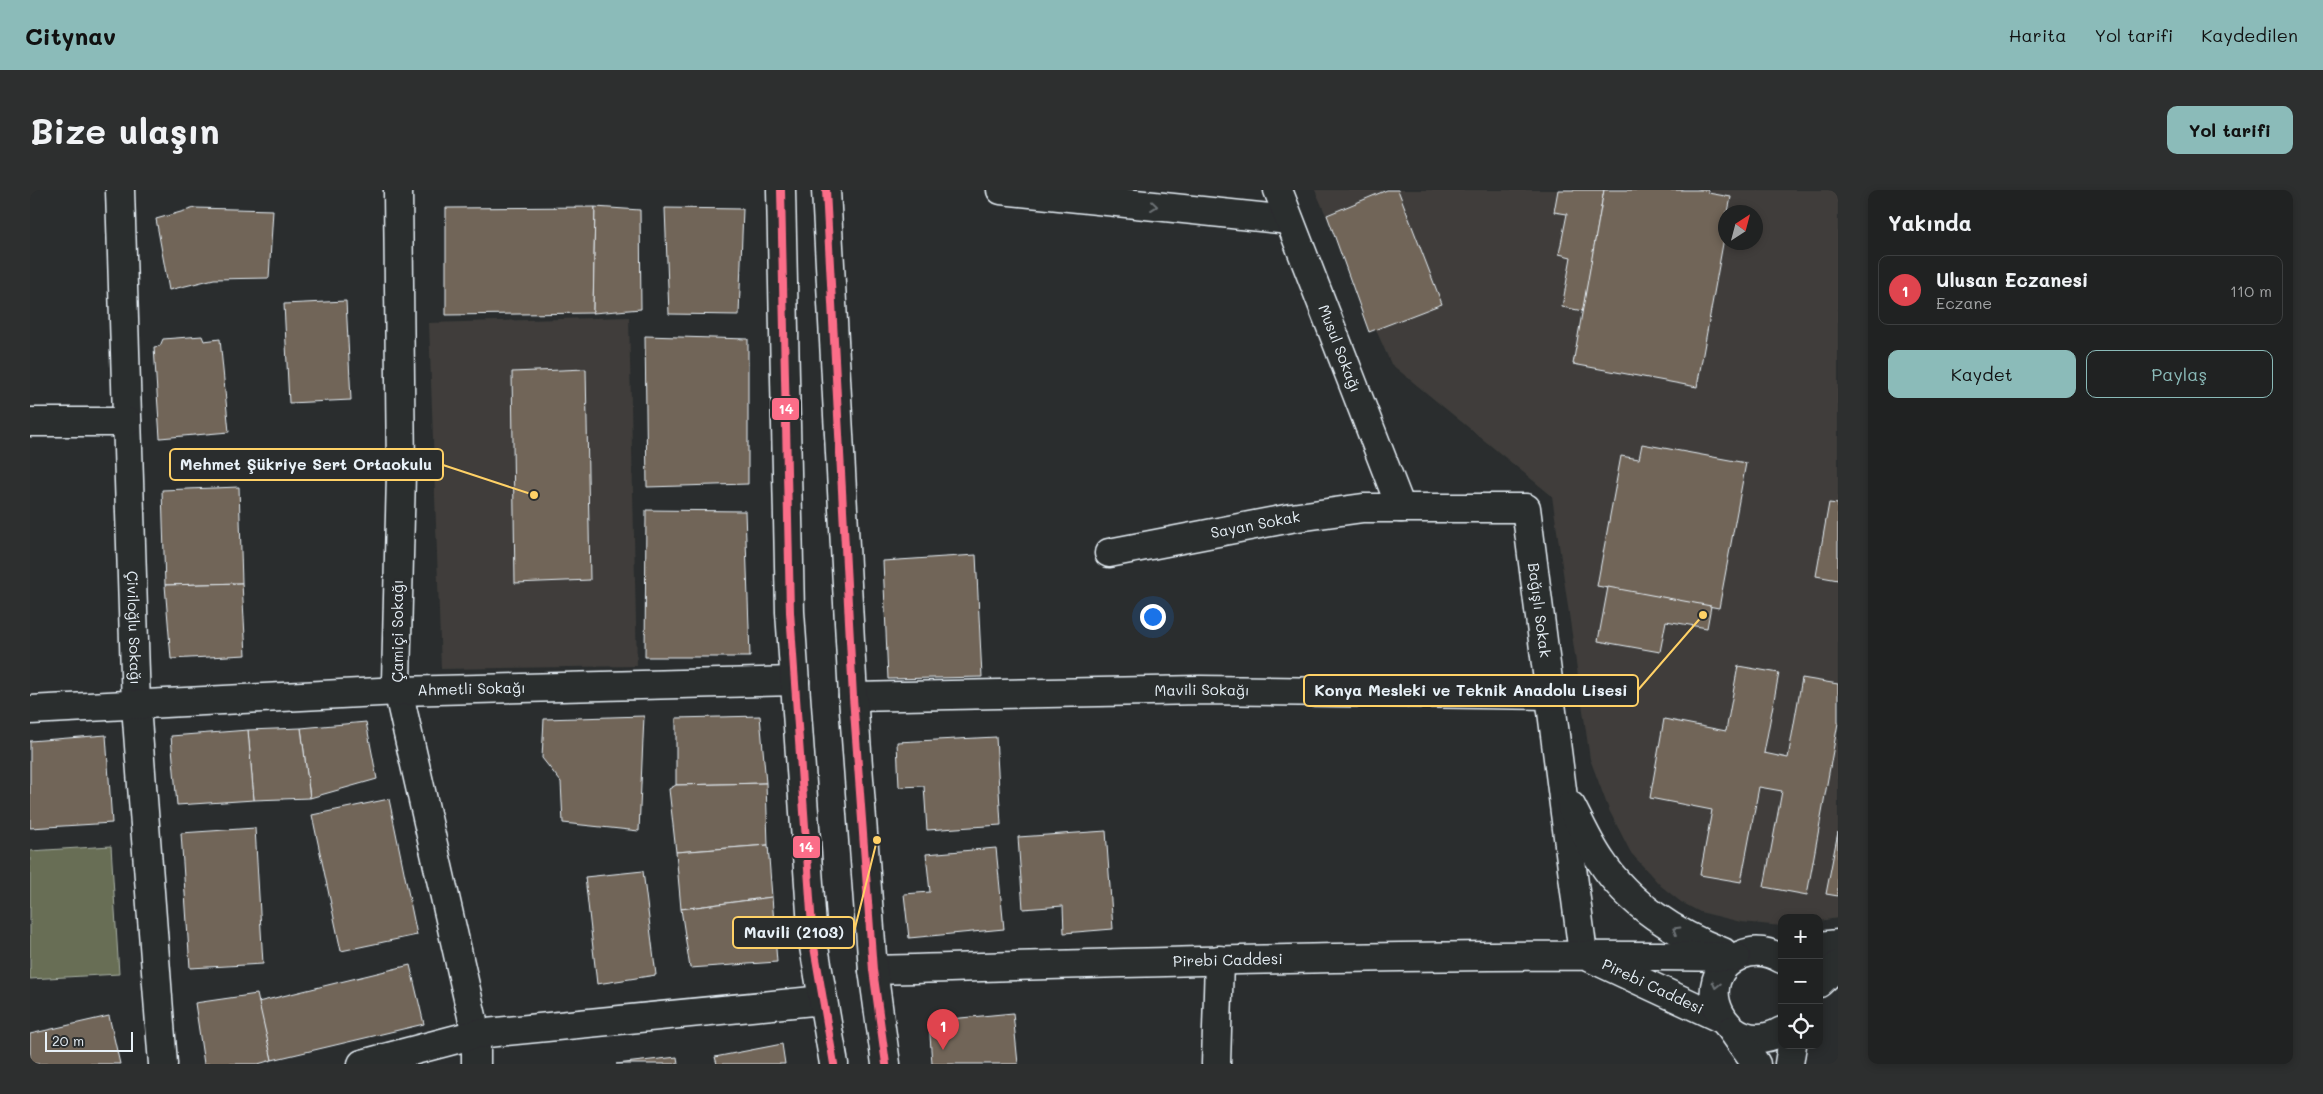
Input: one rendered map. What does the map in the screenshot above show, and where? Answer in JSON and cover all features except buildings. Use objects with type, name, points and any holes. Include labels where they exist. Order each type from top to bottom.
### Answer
[{"type":"street","name":"Çiviloğlu Sokağı","points":[[120,190],[136,706],[162,1064]]},
{"type":"street","name":"Çamiçi Sokağı","points":[[398,190],[401,474],[396,681],[476,1034],[476,1064]]},
{"type":"street","points":[[781,190],[790,612],[813,941],[834,1064]]},
{"type":"street","points":[[826,190],[853,697],[873,970],[886,1064]]},
{"type":"street","points":[[1001,190],[1289,220]]},
{"type":"street","name":"Musul Sokağı","points":[[1278,190],[1401,508]]},
{"type":"street","points":[[30,422],[127,422]]},
{"type":"street","name":"Sayan Sokak","points":[[1109,553],[1324,513],[1363,508],[1401,508]]},
{"type":"street","name":"Bağışlı Sokak","points":[[1401,508],[1526,508],[1552,695],[1583,954]]},
{"type":"street","name":"Ahmetli Sokağı","points":[[30,710],[399,691],[795,681]]},
{"type":"street","name":"Mavili Sokağı","points":[[853,697],[1200,690],[1552,695]]},
{"type":"street","points":[[1564,791],[1601,861],[1622,888],[1673,929],[1736,957],[1725,966],[1717,978],[1714,992],[1716,1006],[1727,1025],[1756,1064]]},
{"type":"street","points":[[1823,946],[1838,944]]},
{"type":"street","name":"Pirebi Caddesi","points":[[873,970],[1219,960],[1583,954],[1736,957],[1749,952],[1775,953]]},
{"type":"street","name":"Pirebi Caddesi","points":[[1583,954],[1753,1038],[1764,1038],[1778,1033]]},
{"type":"street","points":[[1216,1064],[1219,960]]},
{"type":"street","points":[[1823,979],[1838,964]]},
{"type":"street","points":[[362,1064],[476,1034],[823,1000]]},
{"type":"street","points":[[1789,1064],[1791,1049]]},
{"type":"shaded area","points":[[1315,190],[1838,190],[1838,918],[1823,920],[1823,914],[1778,914],[1778,926],[1741,922],[1700,912],[1681,902],[1661,886],[1631,853],[1609,810],[1590,759],[1552,496],[1391,364]]},
{"type":"shaded area","points":[[629,317],[637,666],[441,669],[429,323]]},
{"type":"green space","points":[[111,846],[119,974],[30,979],[30,851]]},
{"type":"transit line","name":"14","points":[[781,190],[790,612],[813,941],[834,1064]]},
{"type":"transit line","name":"14","points":[[826,190],[853,697],[873,970],[886,1064]]},
{"type":"place","name":"Mehmet Şükriye Sert Ortaokulu","points":[[534,495]]},
{"type":"place","name":"Konya Mesleki ve Teknik Anadolu Lisesi","points":[[1703,615]]},
{"type":"place","name":"Mavili (2103)","points":[[877,840]]},
{"type":"place","name":"Ulusan Eczanesi","points":[[943,1050]]}]
